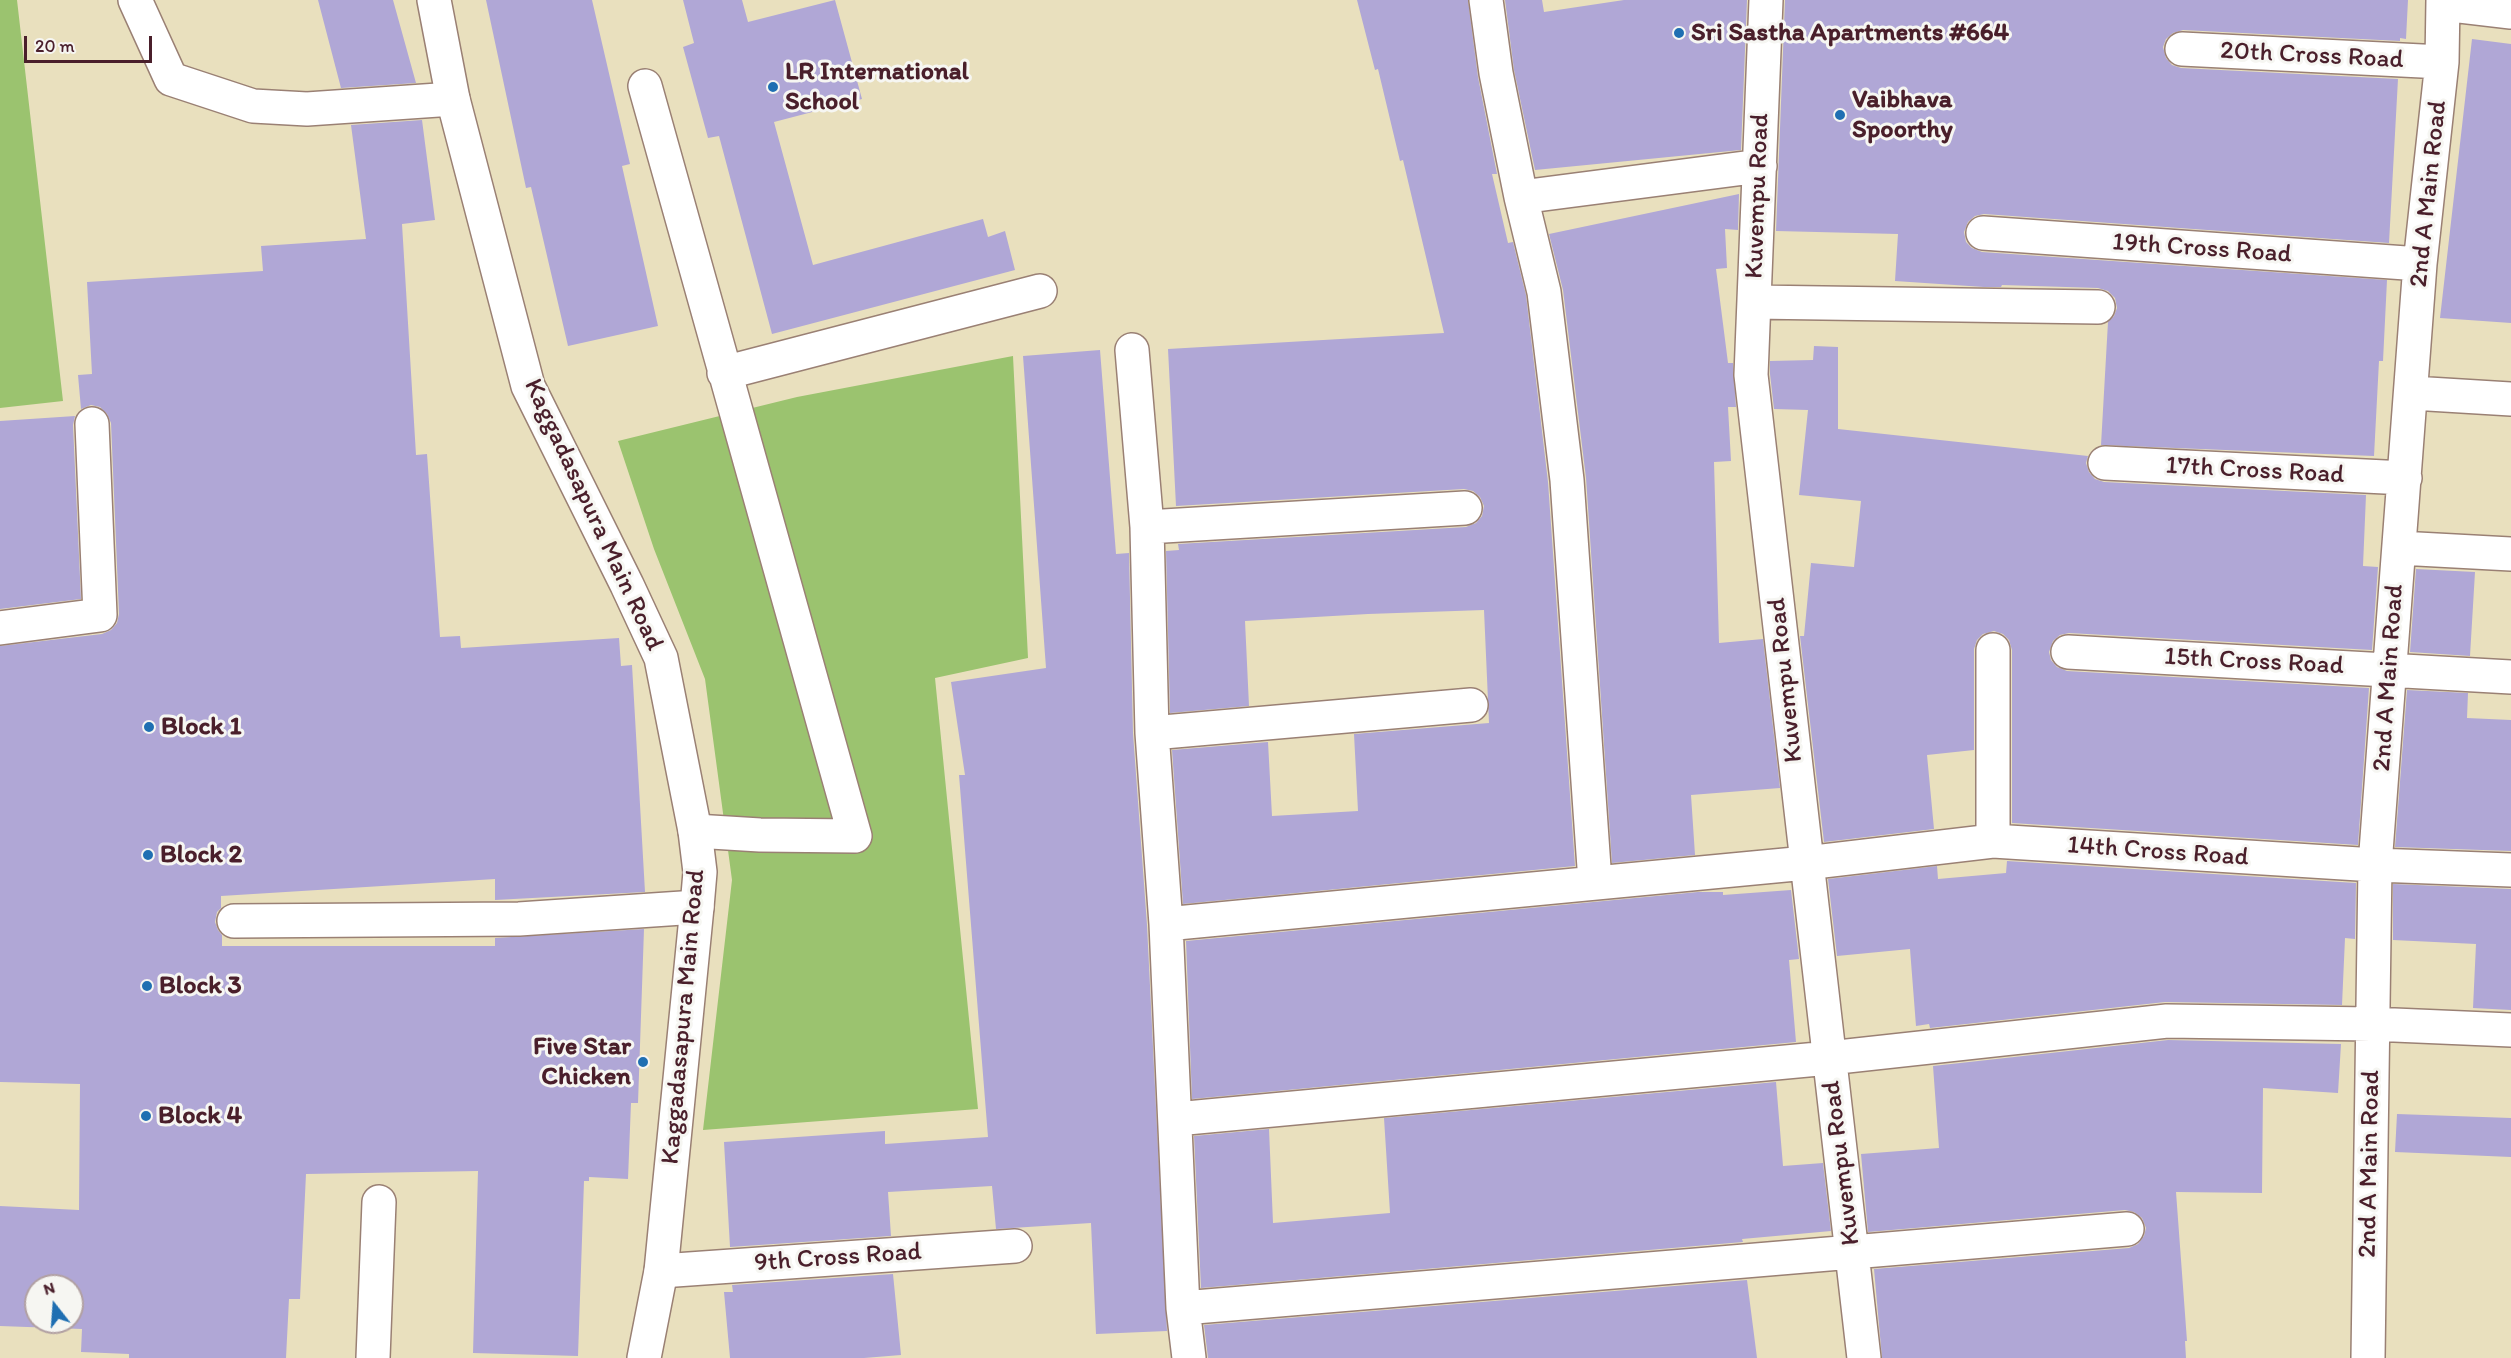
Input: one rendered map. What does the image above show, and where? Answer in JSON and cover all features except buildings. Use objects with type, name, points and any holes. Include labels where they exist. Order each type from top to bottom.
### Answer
[{"type":"street","points":[[135,0],[171,79],[253,106],[308,109],[453,99]]},
{"type":"street","name":"Kaggadasapura Main Road","points":[[434,0],[453,99],[528,386],[661,658],[695,831],[700,872],[697,907],[661,1271],[644,1358]]},
{"type":"street","points":[[1486,0],[1496,73],[1521,197],[1544,292],[1567,480],[1595,882]]},
{"type":"street","name":"Kuvempu Road","points":[[1766,0],[1751,375],[1864,1358]]},
{"type":"street","points":[[2443,2],[2511,12]]},
{"type":"street","name":"2nd A Main Road","points":[[2368,1358],[2375,865],[2420,264],[2442,62],[2443,2]]},
{"type":"street","name":"20th Cross Road","points":[[2182,49],[2442,62]]},
{"type":"street","points":[[645,86],[855,836],[695,831]]},
{"type":"street","points":[[1521,197],[1760,166]]},
{"type":"street","name":"19th Cross Road","points":[[1983,233],[2420,264]]},
{"type":"street","points":[[724,373],[1040,291]]},
{"type":"street","points":[[1754,302],[2098,307]]},
{"type":"street","points":[[1132,350],[1147,527],[1152,733],[1166,924],[1183,1308],[1189,1358]]},
{"type":"street","points":[[2412,393],[2511,399]]},
{"type":"street","points":[[0,628],[100,615],[92,424]]},
{"type":"street","name":"17th Cross Road","points":[[2105,464],[2405,478]]},
{"type":"street","points":[[1147,527],[1465,508]]},
{"type":"street","points":[[2399,548],[2511,554]]},
{"type":"street","points":[[1993,650],[1993,842]]},
{"type":"street","name":"15th Cross Road","points":[[2068,652],[2511,676]]},
{"type":"street","points":[[1152,733],[1472,705]]},
{"type":"street","name":"14th Cross Road","points":[[1166,924],[1806,863],[1993,842],[2375,865],[2511,870]]},
{"type":"street","points":[[234,921],[519,918],[697,907]]},
{"type":"street","points":[[1176,1119],[1829,1058],[2167,1021],[2371,1024],[2511,1030]]},
{"type":"street","points":[[373,1358],[379,1202]]},
{"type":"street","points":[[1183,1308],[2127,1229]]},
{"type":"street","name":"9th Cross Road","points":[[661,1271],[1016,1246]]},
{"type":"green space","points":[[0,0],[17,0],[63,401],[0,408]]},
{"type":"green space","points":[[1013,356],[1028,658],[935,678],[978,1109],[703,1130],[732,880],[705,679],[654,549],[618,441],[797,397]]},
{"type":"place","name":"Sri Sastha Apartments #664","points":[[1679,33]]},
{"type":"place","name":"LR International School","points":[[773,87]]},
{"type":"place","name":"Vaibhava Spoorthy","points":[[1840,115]]},
{"type":"place","name":"Block 1","points":[[149,727]]},
{"type":"place","name":"Block 2","points":[[148,855]]},
{"type":"place","name":"Block 3","points":[[147,986]]},
{"type":"place","name":"Five Star Chicken","points":[[643,1062]]},
{"type":"place","name":"Block 4","points":[[146,1116]]}]
